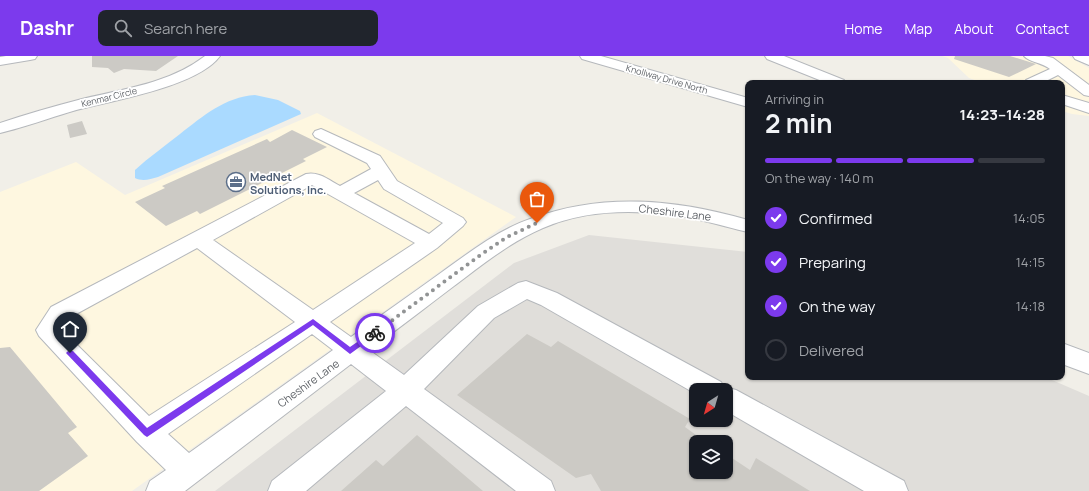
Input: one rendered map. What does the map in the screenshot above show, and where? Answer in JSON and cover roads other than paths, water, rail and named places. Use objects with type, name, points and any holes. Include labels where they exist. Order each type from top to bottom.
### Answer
[{"type":"street","points":[[0,61],[30,56]]},
{"type":"street","name":"Kenmar Circle","points":[[0,128],[46,114],[125,94],[166,81],[195,69],[213,56]]},
{"type":"street","name":"Knollway Drive North","points":[[587,56],[745,102]]},
{"type":"street","points":[[772,56],[832,80]]},
{"type":"street","points":[[1031,56],[1048,61],[1089,92]]},
{"type":"street","points":[[1080,56],[1089,60]]},
{"type":"street","points":[[1037,80],[1059,70]]},
{"type":"street","points":[[1065,101],[1089,108]]},
{"type":"street","points":[[147,433],[430,243],[456,222],[390,185],[374,160],[321,134]]},
{"type":"street","points":[[340,193],[381,171]]},
{"type":"street","points":[[188,471],[147,433],[48,330],[59,313],[312,178],[430,243]]},
{"type":"street","name":"Cheshire Lane","points":[[161,491],[479,256],[507,237],[537,223],[565,214],[596,208],[626,206],[659,207],[717,217],[745,225]]},
{"type":"street","points":[[198,239],[313,322],[350,351],[406,390],[540,491]]},
{"type":"street","points":[[283,491],[406,390],[486,312],[526,289],[549,299],[699,383]]},
{"type":"street","points":[[1065,354],[1089,364]]},
{"type":"street","points":[[733,402],[893,491]]},
{"type":"water","points":[[255,95],[278,100],[300,111],[301,114],[158,177],[144,180],[135,178],[135,170],[206,114],[234,99]]},
{"type":"place","name":"MedNet Solutions, Inc.","points":[[236,182]]}]
